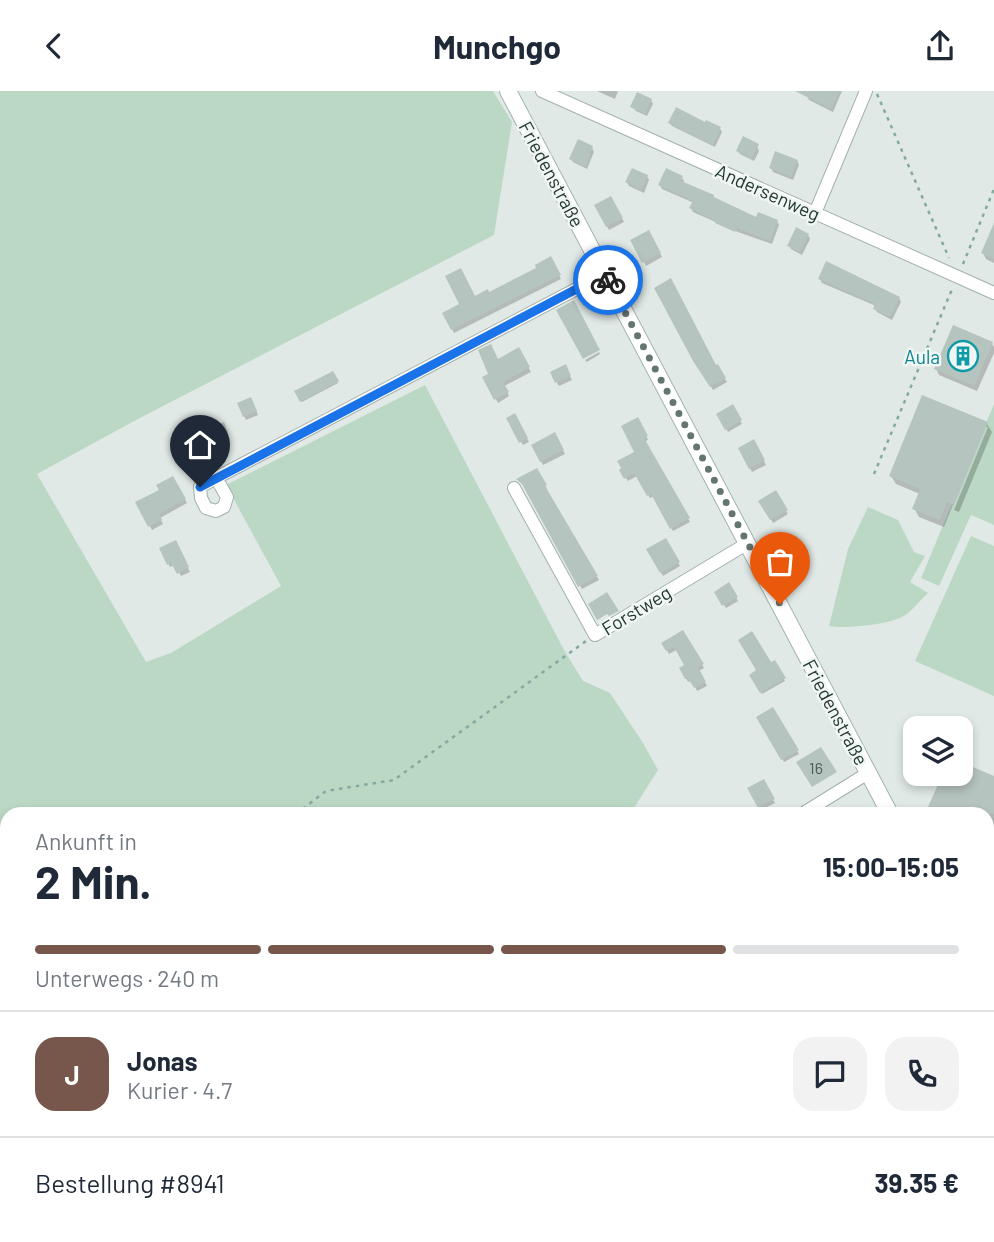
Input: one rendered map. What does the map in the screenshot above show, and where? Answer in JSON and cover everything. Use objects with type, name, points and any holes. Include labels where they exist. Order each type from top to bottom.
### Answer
[{"type":"main road","name":"Friedenstraße","points":[[510,92],[886,807]]},
{"type":"street","name":"Andersenweg","points":[[541,91],[994,293]]},
{"type":"street","points":[[815,213],[866,91]]},
{"type":"street","points":[[216,478],[605,274]]},
{"type":"street","name":"Forstweg","points":[[514,488],[595,635],[748,543]]},
{"type":"street","points":[[813,807],[868,772]]},
{"type":"path","points":[[876,91],[958,277]]},
{"type":"path","points":[[874,474],[994,189]]},
{"type":"path","points":[[305,807],[326,790],[394,780],[595,635]]},
{"type":"green space","points":[[0,91],[493,91],[512,122],[494,235],[37,474],[146,662],[171,653],[281,586],[226,485],[425,385],[564,650],[583,681],[610,693],[658,770],[635,807],[0,807]]},
{"type":"green space","points":[[994,404],[994,525],[971,515],[939,586],[921,578]]},
{"type":"green space","points":[[868,507],[898,520],[914,552],[925,556],[910,582],[928,593],[900,618],[854,627],[829,626],[848,549]]},
{"type":"green space","points":[[971,536],[994,546],[994,696],[915,661]]},
{"type":"building","points":[[795,91],[840,91],[831,109]]},
{"type":"building","points":[[637,92],[652,99],[645,114],[630,107]]},
{"type":"building","points":[[676,107],[721,127],[713,145],[668,123]]},
{"type":"building","points":[[743,136],[759,144],[752,159],[736,151]]},
{"type":"building","points":[[578,139],[593,146],[586,167],[569,159]]},
{"type":"building","points":[[775,151],[798,160],[791,177],[769,168]]},
{"type":"building","points":[[632,168],[648,175],[642,190],[625,182]]},
{"type":"building","points":[[666,168],[683,176],[681,181],[756,217],[758,212],[778,220],[770,241],[737,228],[735,232],[689,208],[693,201],[658,185]]},
{"type":"building","points":[[611,196],[623,218],[606,227],[594,205]]},
{"type":"building","points":[[994,223],[994,259],[981,253]]},
{"type":"building","points":[[796,227],[809,234],[800,252],[787,246]]},
{"type":"building","points":[[649,230],[661,253],[642,263],[630,240]]},
{"type":"building","points":[[551,256],[561,275],[451,330],[442,313],[459,304],[445,276],[461,268],[475,296],[488,289],[489,292],[536,268],[535,265]]},
{"type":"building","points":[[826,261],[900,297],[890,317],[873,309],[875,304],[818,279]]},
{"type":"building","points":[[671,278],[716,365],[718,364],[726,378],[710,387],[654,288]]},
{"type":"building","points":[[574,300],[600,350],[583,359],[556,310]]},
{"type":"building","name":"Aula","points":[[953,325],[993,342],[974,386],[934,369]]},
{"type":"building","points":[[491,344],[498,359],[519,347],[530,367],[503,382],[509,392],[494,400],[482,377],[488,374],[478,350]]},
{"type":"building","points":[[566,364],[571,376],[555,383],[550,372]]},
{"type":"building","points":[[333,371],[339,381],[300,402],[294,391]]},
{"type":"building","points":[[922,395],[988,422],[954,505],[947,502],[940,520],[912,509],[920,489],[889,476]]},
{"type":"building","points":[[251,397],[257,411],[243,417],[237,403]]},
{"type":"building","points":[[733,404],[742,420],[725,430],[716,414]]},
{"type":"building","points":[[515,413],[528,438],[519,443],[506,418]]},
{"type":"building","points":[[638,417],[648,436],[644,438],[690,518],[670,529],[651,494],[647,496],[634,473],[624,479],[619,470],[621,468],[617,461],[634,452],[621,426]]},
{"type":"building","points":[[224,422],[228,432],[217,438],[212,427]]},
{"type":"building","points":[[199,424],[206,437],[189,445],[183,432]]},
{"type":"building","points":[[555,432],[564,450],[540,462],[531,445]]},
{"type":"building","points":[[754,439],[765,460],[749,469],[738,448]]},
{"type":"building","points":[[537,468],[598,576],[578,587],[522,484],[516,479]]},
{"type":"building","points":[[173,476],[186,499],[159,514],[162,520],[148,527],[135,502],[159,490],[156,485]]},
{"type":"building","points":[[776,490],[788,510],[770,520],[758,501]]},
{"type":"building","points":[[795,536],[802,549],[786,558],[779,545]]},
{"type":"building","points":[[666,538],[680,562],[660,573],[646,549]]},
{"type":"building","points":[[176,540],[189,567],[177,574],[171,563],[167,565],[159,548]]},
{"type":"building","points":[[729,582],[738,597],[722,606],[714,592]]},
{"type":"building","points":[[607,592],[619,611],[597,620],[588,604]]},
{"type":"building","points":[[683,630],[704,664],[698,667],[706,682],[694,688],[679,668],[684,665],[674,647],[666,651],[661,643]]},
{"type":"building","points":[[752,631],[771,662],[775,660],[786,678],[760,693],[749,675],[756,670],[738,640]]},
{"type":"building","points":[[773,707],[799,750],[781,760],[756,717]]},
{"type":"building","points":[[821,747],[837,772],[812,787],[796,762]]},
{"type":"building","points":[[973,767],[994,776],[994,807],[928,807],[937,786],[973,786]]},
{"type":"building","points":[[764,779],[775,799],[757,807],[747,788]]},
{"type":"way so far","points":[[608,280],[780,604]]},
{"type":"place","name":"Aula","points":[[963,356]]},
{"type":"route","points":[[200,487],[605,274],[608,280]]}]
